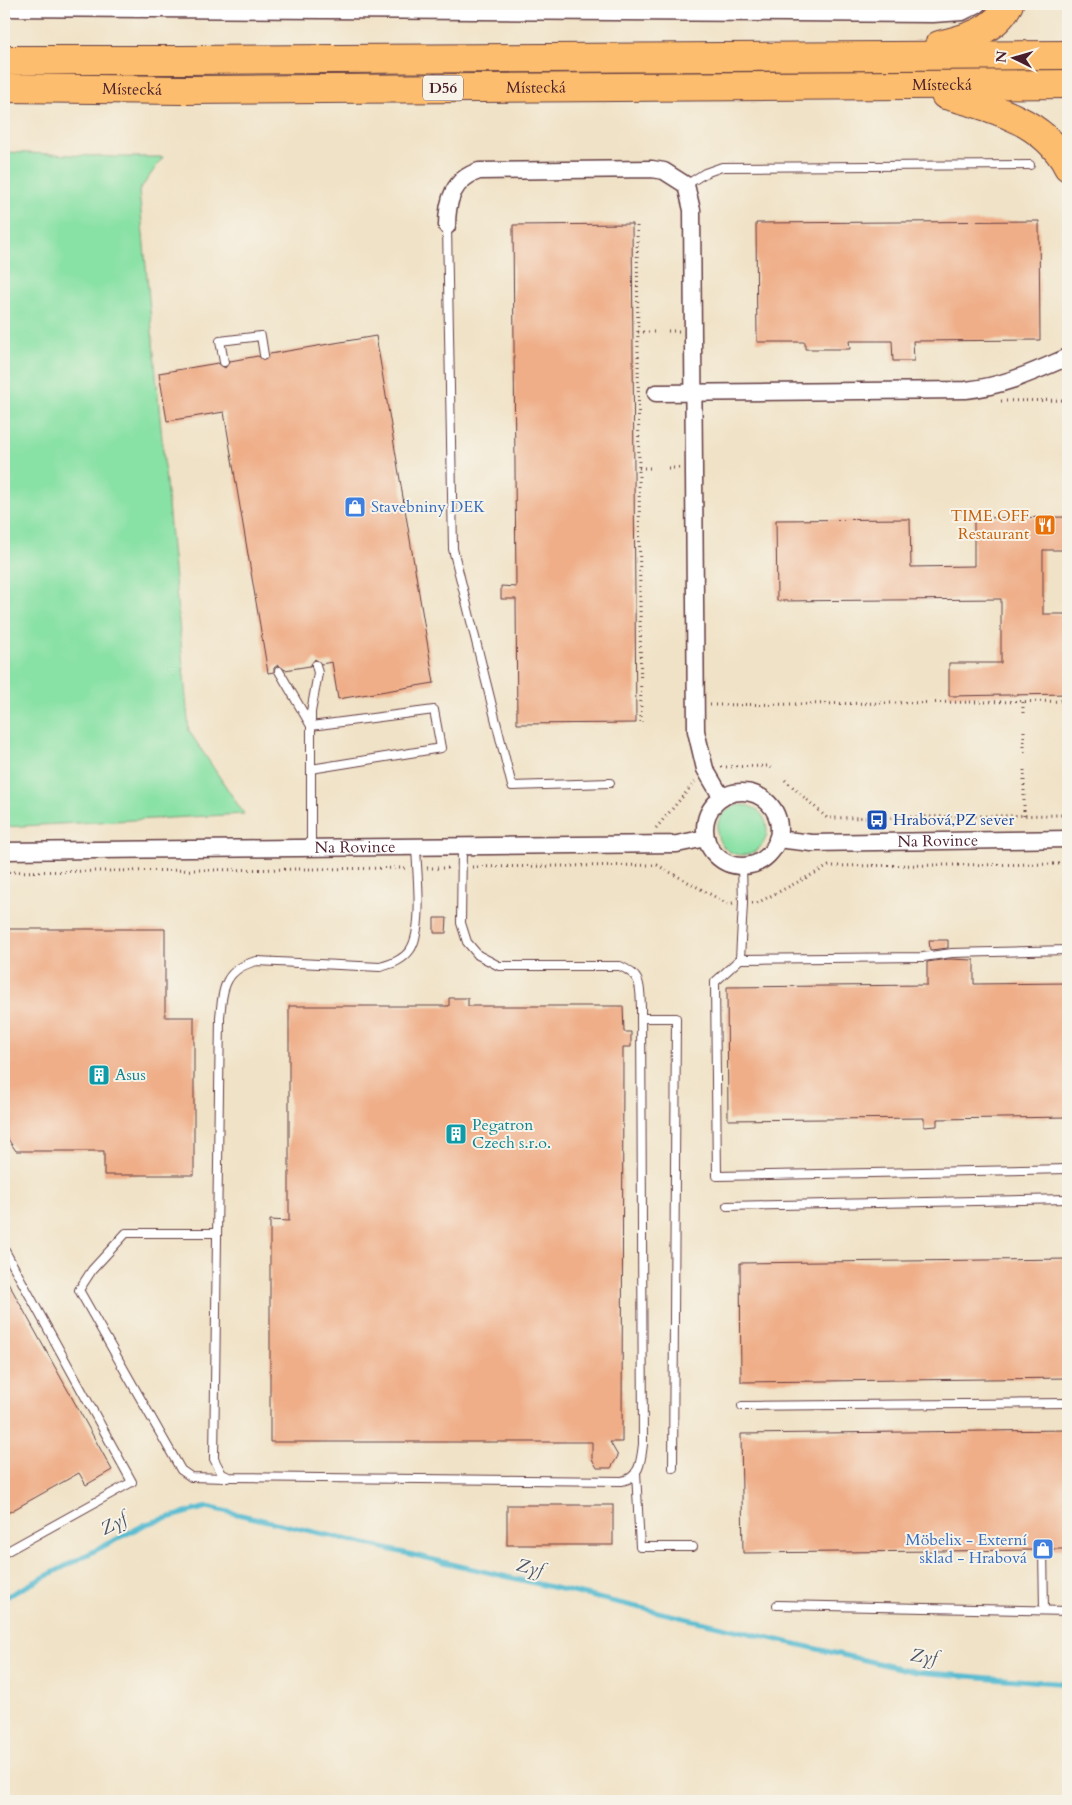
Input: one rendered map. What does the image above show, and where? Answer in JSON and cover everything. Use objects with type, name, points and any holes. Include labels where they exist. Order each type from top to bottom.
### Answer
[{"type":"highway","points":[[876,56],[931,47],[974,36],[992,24],[1009,4]]},
{"type":"highway","name":"Místecká","points":[[4,60],[1068,54]]},
{"type":"highway","name":"Místecká","points":[[4,88],[191,90],[1068,84]]},
{"type":"highway","points":[[882,86],[945,95],[994,108],[1043,136],[1064,158],[1068,167]]},
{"type":"street","points":[[4,8],[923,14],[962,12],[978,4]]},
{"type":"street","points":[[447,226],[447,208],[450,195],[459,182],[468,174],[479,171],[652,169],[664,171],[686,185],[692,210],[695,392],[696,731],[704,769],[722,798]]},
{"type":"street","points":[[656,393],[966,390],[992,387],[1009,382],[1068,357]]},
{"type":"street","points":[[742,792],[762,798],[771,806],[777,816],[779,828],[772,850],[764,859],[742,866],[730,864],[719,858],[711,849],[706,838],[708,816],[722,798],[742,792]]},
{"type":"street","name":"Na Rovince","points":[[4,851],[462,848],[677,844],[706,838]]},
{"type":"street","name":"Na Rovince","points":[[777,839],[812,843],[1068,839]]},
{"type":"lane","points":[[686,185],[705,173],[722,168],[1030,165]]},
{"type":"lane","points":[[447,226],[453,549],[512,786],[610,783]]},
{"type":"lane","points":[[224,362],[220,341],[261,336],[264,355]]},
{"type":"lane","points":[[311,849],[311,712],[318,673],[316,664]]},
{"type":"lane","points":[[279,671],[280,676],[311,726]]},
{"type":"lane","points":[[311,726],[434,710],[441,748],[311,769]]},
{"type":"lane","points":[[237,1478],[222,1474],[214,1459],[220,1018],[223,990],[228,978],[244,964],[257,962],[380,967],[397,961],[411,949],[417,927],[416,848]]},
{"type":"lane","points":[[217,1233],[126,1233],[92,1270],[79,1290],[181,1470],[191,1477],[622,1481],[629,1479],[640,1467],[643,1444],[641,1018],[639,980],[632,972],[620,966],[499,966],[478,955],[467,942],[461,922],[462,848]]},
{"type":"lane","points":[[740,959],[743,903],[742,866]]},
{"type":"lane","points":[[1068,950],[952,953],[923,957],[740,959],[715,982],[717,1176],[1068,1169]]},
{"type":"lane","points":[[641,1018],[676,1018],[673,1468]]},
{"type":"lane","points":[[727,1206],[1068,1199]]},
{"type":"lane","points":[[4,1249],[132,1482],[4,1553]]},
{"type":"lane","points":[[742,1406],[1068,1403]]},
{"type":"lane","points":[[636,1472],[640,1547],[692,1547]]},
{"type":"lane","points":[[1043,1550],[1044,1610]]},
{"type":"lane","points":[[777,1605],[1068,1611]]},
{"type":"path","points":[[637,226],[641,723]]},
{"type":"path","points":[[638,332],[654,332]]},
{"type":"path","points":[[639,468],[654,468]]},
{"type":"path","points":[[707,705],[1068,701]]},
{"type":"path","points":[[1023,702],[1023,717]]},
{"type":"path","points":[[1024,731],[1024,755]]},
{"type":"path","points":[[716,770],[722,766],[769,766],[772,768]]},
{"type":"path","points":[[1024,770],[1024,816]]},
{"type":"path","points":[[656,832],[656,826],[699,779]]},
{"type":"path","points":[[786,780],[827,818],[828,824]]},
{"type":"path","points":[[827,818],[1063,816],[1068,808]]},
{"type":"path","points":[[1062,864],[1063,859]]},
{"type":"path","points":[[828,861],[828,866]]},
{"type":"path","points":[[752,903],[757,903],[828,866],[1062,864],[1068,868]]},
{"type":"path","points":[[4,872],[657,865],[728,904],[734,903]]},
{"type":"green space","points":[[4,152],[163,157],[139,191],[189,731],[244,814],[4,827]]},
{"type":"green space","points":[[737,805],[747,805],[760,812],[767,825],[767,835],[760,848],[747,855],[737,855],[728,851],[721,844],[717,835],[717,825],[721,816],[728,809]]},
{"type":"building","points":[[1039,221],[1040,340],[913,341],[914,361],[893,361],[892,341],[849,341],[850,349],[805,349],[805,342],[757,342],[756,223]]},
{"type":"building","points":[[632,224],[636,723],[517,724],[516,599],[501,599],[501,586],[516,587],[513,225]]},
{"type":"building","name":"Stavebniny DEK","points":[[376,336],[434,683],[338,699],[332,662],[321,664],[315,659],[310,666],[285,670],[278,665],[274,668],[274,672],[268,673],[224,412],[167,421],[159,373],[218,363],[225,368],[230,361],[258,356],[265,360],[270,354]]},
{"type":"building","points":[[1068,517],[1068,550],[1043,550],[1043,614],[1068,614],[1068,694],[949,696],[949,663],[1001,663],[1001,599],[777,601],[776,520],[910,519],[911,567],[974,566],[974,518]]},
{"type":"building","points":[[434,918],[447,918],[446,933],[434,933]]},
{"type":"building","name":"Asus","points":[[4,929],[165,929],[165,1017],[194,1017],[194,1175],[104,1175],[104,1151],[16,1151],[4,1133]]},
{"type":"building","points":[[929,940],[948,940],[948,948],[930,950]]},
{"type":"building","points":[[948,959],[974,960],[974,984],[1068,983],[1068,1117],[937,1119],[937,1126],[924,1127],[924,1118],[728,1120],[727,987],[927,985],[927,962]]},
{"type":"building","name":"Pegatron Czech s.r.o.","points":[[449,998],[468,998],[468,1006],[623,1006],[624,1032],[631,1032],[631,1047],[623,1047],[622,1442],[610,1442],[618,1456],[611,1468],[597,1468],[592,1459],[592,1442],[270,1442],[270,1220],[289,1221],[289,1006],[449,1006]]},
{"type":"building","points":[[1068,1259],[1068,1378],[741,1382],[740,1263]]},
{"type":"building","points":[[4,1275],[112,1470],[86,1485],[79,1473],[4,1515]]},
{"type":"building","points":[[1068,1430],[1068,1549],[1049,1549],[1043,1543],[1040,1544],[1037,1550],[743,1553],[741,1434]]},
{"type":"building","points":[[507,1505],[613,1505],[613,1545],[507,1545]]},
{"type":"waterway","name":"Zyf","points":[[4,1598],[146,1524],[207,1507],[916,1672],[1068,1684]]},
{"type":"place","name":"Stavebniny DEK","points":[[355,507]]},
{"type":"place","name":"TIME OFF Restaurant","points":[[1045,525]]},
{"type":"place","name":"Hrabová,PZ sever","points":[[877,820]]},
{"type":"place","name":"Asus","points":[[99,1075]]},
{"type":"place","name":"Pegatron Czech s.r.o.","points":[[456,1134]]},
{"type":"place","name":"Möbelix - Externí sklad - Hrabová","points":[[1043,1549]]}]
